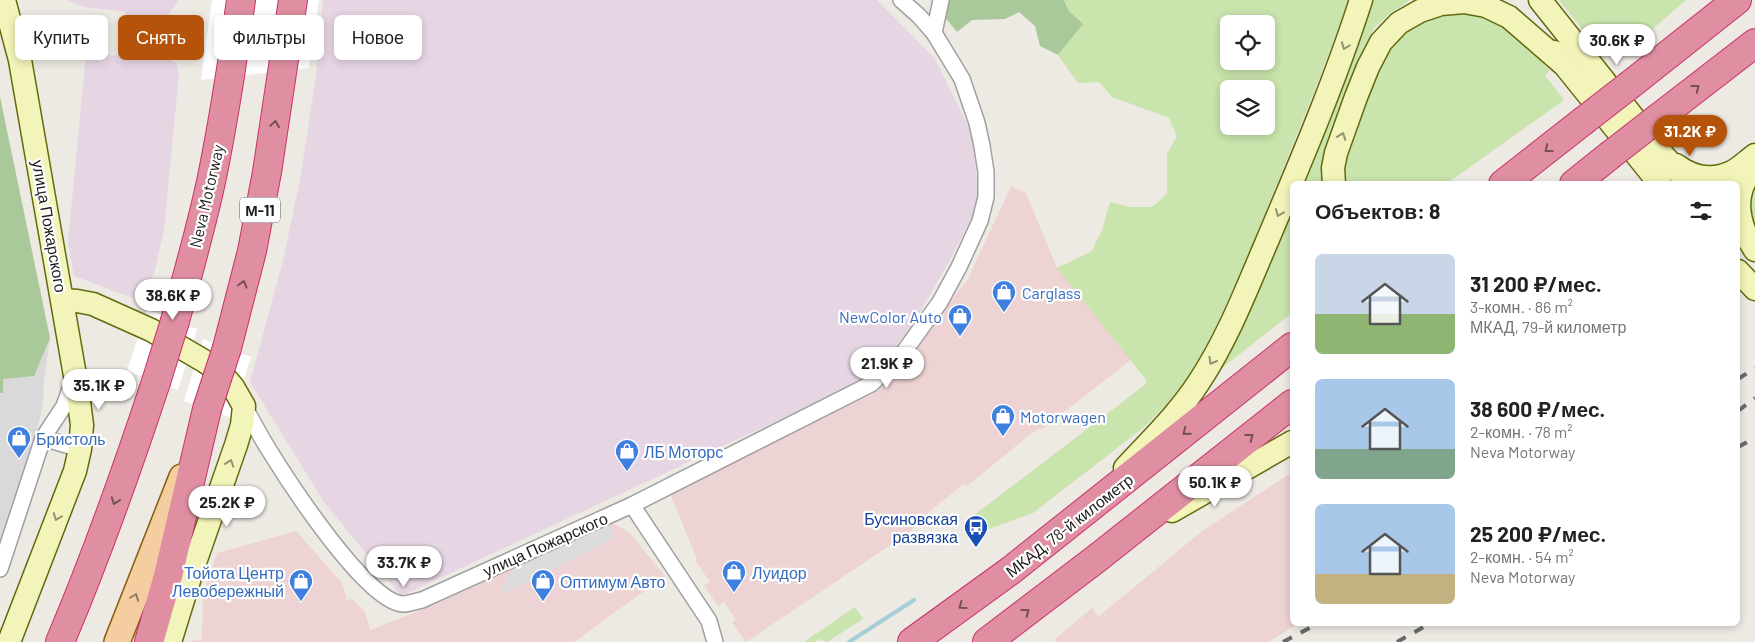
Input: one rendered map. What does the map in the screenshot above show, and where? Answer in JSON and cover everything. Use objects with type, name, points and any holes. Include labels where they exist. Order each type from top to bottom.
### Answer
[{"type":"highway","name":"Neva Motorway","points":[[60,642],[80,595],[128,465],[175,320],[212,177],[231,77],[242,0]]},
{"type":"highway","name":"М-11","points":[[149,642],[168,576],[207,409],[227,348],[252,251],[284,70],[293,0]]},
{"type":"highway","points":[[1504,181],[1738,0]]},
{"type":"highway","points":[[1578,181],[1755,42]]},
{"type":"highway","name":"МКАД, 78-й километр","points":[[912,642],[1010,571],[1084,514],[1290,349]]},
{"type":"highway","points":[[987,642],[1119,541],[1290,406]]},
{"type":"main road","name":"улица Пожарского","points":[[4,0],[20,60],[63,300],[93,304],[151,330],[204,361],[220,372],[233,387],[244,406]]},
{"type":"main road","points":[[1292,181],[1361,0]]},
{"type":"main road","points":[[1513,0],[1658,181]]},
{"type":"main road","points":[[1540,0],[1664,156],[1686,181]]},
{"type":"main road","points":[[1695,34],[1724,0]]},
{"type":"main road","points":[[1334,181],[1333,168],[1336,153],[1368,67],[1381,42],[1399,24],[1420,11],[1441,4],[1464,2],[1486,6],[1509,17],[1562,63]]},
{"type":"main road","points":[[1664,156],[1683,170],[1698,177],[1716,177],[1733,172],[1755,155]]},
{"type":"main road","points":[[1740,191],[1749,173],[1755,167]]},
{"type":"main road","points":[[1084,514],[1176,412],[1198,384],[1213,360],[1232,322],[1290,186]]},
{"type":"main road","points":[[1740,215],[1742,226],[1755,250]]},
{"type":"main road","points":[[1740,241],[1755,258]]},
{"type":"main road","points":[[8,642],[75,471],[80,449],[82,425],[63,300]]},
{"type":"main road","points":[[170,642],[192,571],[238,438],[242,425],[244,406]]},
{"type":"main road","name":"М-11","points":[[117,642],[207,409]]},
{"type":"main road","points":[[1119,541],[1290,443]]},
{"type":"street","name":"улица Пожарского","points":[[244,406],[267,448],[301,499],[348,560],[371,586],[384,596],[402,604],[422,600],[632,505],[871,384],[903,353],[940,302],[959,267],[980,221],[986,197],[986,172],[977,123],[962,79],[934,33],[901,0]]},
{"type":"street","points":[[934,33],[941,0]]},
{"type":"street","points":[[0,569],[43,438],[64,406],[75,374]]},
{"type":"street","points":[[43,438],[80,449]]},
{"type":"street","points":[[632,505],[709,621],[715,642]]},
{"type":"shaded area","points":[[67,0],[179,0],[168,15],[126,15],[126,12],[84,7]]},
{"type":"shaded area","points":[[323,0],[877,0],[935,59],[972,134],[979,203],[952,256],[910,329],[865,380],[401,596],[324,502],[250,382],[283,261],[300,180],[317,60],[324,60],[324,15],[322,15]]},
{"type":"shaded area","points":[[108,55],[118,56],[118,60],[170,60],[176,63],[179,73],[164,230],[154,274],[138,300],[74,276],[68,242],[85,60],[108,60]]},
{"type":"shaded area","points":[[0,97],[50,338],[43,403],[34,445],[0,547]]},
{"type":"shaded area","points":[[1011,186],[1026,193],[1057,268],[1131,360],[1042,429],[1040,428],[1027,437],[967,486],[964,484],[920,519],[910,532],[746,642],[732,622],[736,620],[724,602],[718,606],[704,585],[710,582],[695,560],[697,559],[669,491],[872,394],[889,380],[968,279]]},
{"type":"shaded area","points":[[1290,473],[1290,626],[1294,626],[1269,642],[1056,642],[1054,640],[1092,608],[1098,617],[1201,532]]},
{"type":"shaded area","points":[[610,522],[629,532],[665,576],[574,642],[186,642],[202,639],[203,595],[217,553],[296,531],[342,583],[347,600],[352,599],[365,612],[370,630],[439,603]]},
{"type":"shaded area","points":[[608,523],[615,537],[503,594],[501,590],[514,568]]},
{"type":"green space","points":[[949,0],[1064,0],[1069,11],[1083,24],[1058,55],[1040,46],[1035,26],[1019,12],[1005,19],[972,20],[957,32],[944,16]]},
{"type":"green space","points":[[1064,0],[1349,0],[1247,258],[1190,378],[1143,428],[1033,513],[980,532],[969,519],[1146,384],[1146,380],[1057,268],[1092,251],[1102,230],[1110,202],[1130,207],[1152,207],[1167,194],[1167,154],[1177,136],[1169,118],[1112,97],[1099,82],[1078,83],[1058,55],[1083,24],[1069,11]]},
{"type":"green space","points":[[1373,0],[1410,0],[1389,14],[1374,28],[1363,49],[1326,147],[1323,181],[1304,181]]},
{"type":"green space","points":[[1559,0],[1686,0],[1617,60],[1596,34],[1590,39]]},
{"type":"green space","points":[[1446,14],[1465,14],[1477,15],[1498,23],[1517,37],[1550,71],[1545,75],[1564,100],[1450,181],[1344,181],[1345,159],[1381,64],[1399,37],[1420,22]]},
{"type":"green space","points":[[0,97],[50,338],[34,376],[3,379],[3,393],[0,393]]},
{"type":"green space","points":[[1755,188],[1755,232],[1752,225],[1749,202]]},
{"type":"green space","points":[[1290,212],[1290,315],[1222,368],[1220,366]]},
{"type":"green space","points":[[855,607],[863,619],[827,642],[819,639],[814,642],[804,642]]},
{"type":"pier","points":[[212,0],[319,0],[317,15],[214,15],[214,60],[310,60],[309,68],[201,80]]},
{"type":"pier","points":[[147,309],[197,329],[178,390],[127,371]]},
{"type":"pier","points":[[203,339],[251,357],[232,418],[184,401]]},
{"type":"waterway","points":[[849,642],[914,600]]},
{"type":"railway","points":[[1740,378],[1755,368]]},
{"type":"railway","points":[[1740,409],[1755,398]]},
{"type":"railway","points":[[1740,446],[1755,438]]},
{"type":"railway","points":[[1283,642],[1313,626]]},
{"type":"railway","points":[[1397,642],[1425,626]]},
{"type":"place","name":"Carglass","points":[[1004,313]]},
{"type":"place","name":"NewColor Auto","points":[[960,337]]},
{"type":"place","name":"Motorwagen","points":[[1003,437]]},
{"type":"place","name":"Бристоль","points":[[19,459]]},
{"type":"place","name":"ЛБ Моторс","points":[[627,472]]},
{"type":"place","name":"Бусиновская развязка","points":[[976,548]]},
{"type":"place","name":"Луидор","points":[[734,593]]},
{"type":"place","name":"Тойота Центр Левобережный","points":[[301,602]]},
{"type":"place","name":"Оптимум Авто","points":[[543,602]]}]
